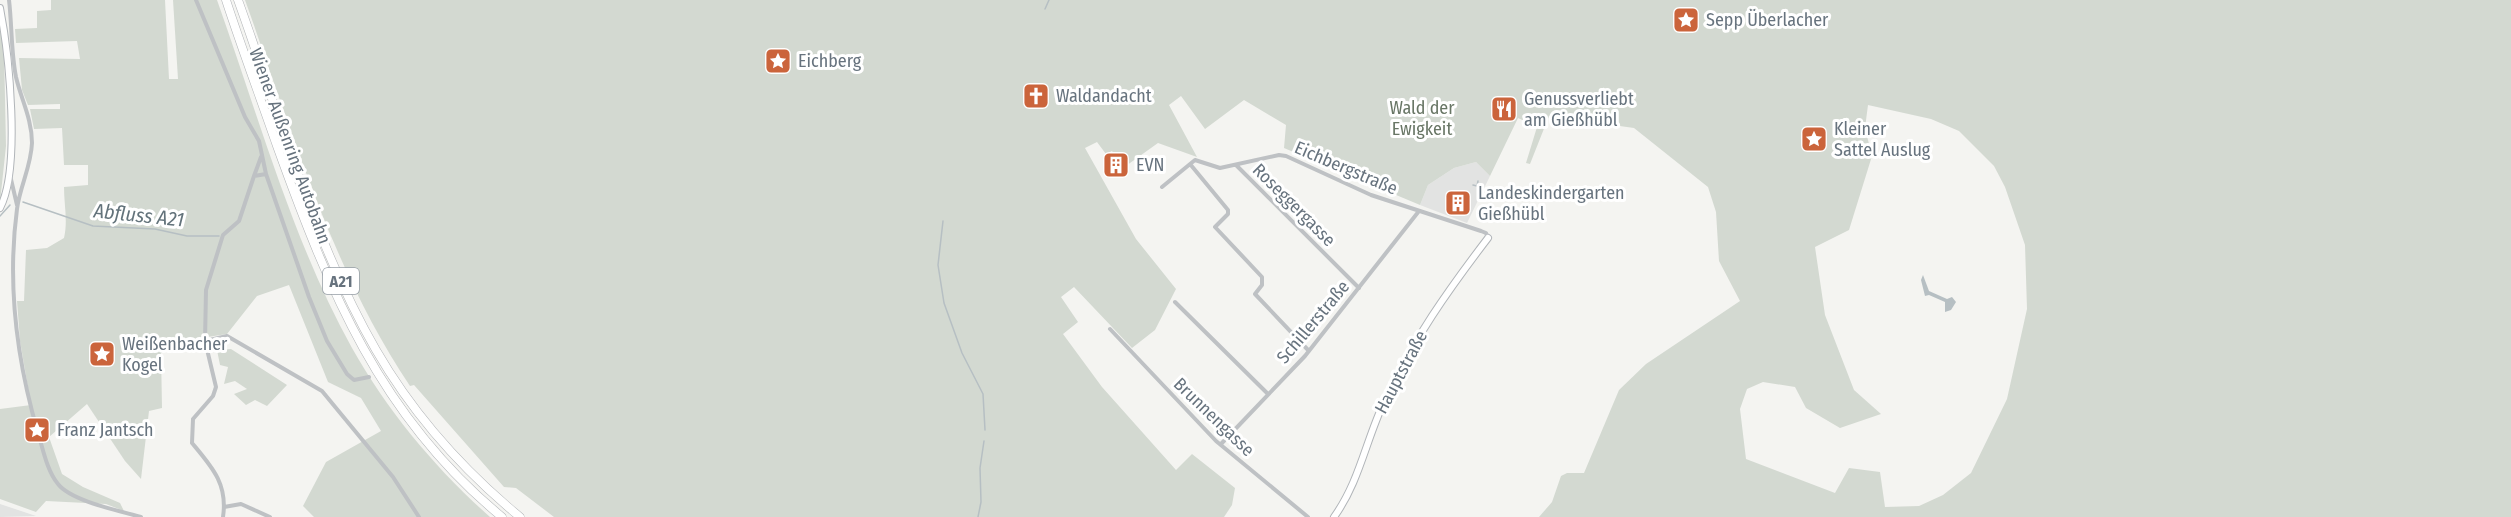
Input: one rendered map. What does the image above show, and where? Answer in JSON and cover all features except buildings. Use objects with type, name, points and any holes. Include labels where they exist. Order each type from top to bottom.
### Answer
[{"type":"highway","name":"Wiener Außenring Autobahn","points":[[226,0],[300,209],[344,316],[390,393],[423,436],[452,470],[502,517]]},
{"type":"highway","name":"Wiener Außenring Autobahn","points":[[238,0],[331,259],[376,350],[432,430],[462,463],[520,517]]},
{"type":"street","points":[[9,0],[16,76],[27,110],[32,142],[28,173],[17,208],[13,284],[17,342],[30,405],[46,459],[58,485],[77,497],[141,517]]},
{"type":"street","points":[[196,0],[245,117],[259,141],[266,174],[309,297],[327,341],[347,374],[354,380],[369,377]]},
{"type":"street","points":[[0,8],[9,89],[10,174],[17,208]]},
{"type":"street","points":[[9,89],[16,76]]},
{"type":"street","points":[[223,517],[225,495],[219,476],[192,443],[193,419],[213,396],[216,387],[205,341],[206,290],[223,235],[239,221],[262,155]]},
{"type":"street","name":"Eichbergstraße","points":[[1190,164],[1195,160],[1220,168],[1279,155],[1286,156],[1371,195],[1481,231],[1486,233],[1488,238]]},
{"type":"street","points":[[1162,187],[1190,164],[1228,210],[1228,214],[1215,227],[1262,277],[1262,285],[1255,294],[1309,351]]},
{"type":"street","name":"Roseggergasse","points":[[1236,165],[1359,288]]},
{"type":"street","points":[[0,208],[6,196],[10,174]]},
{"type":"street","points":[[254,176],[266,174]]},
{"type":"street","name":"Schillerstraße","points":[[1221,444],[1309,351],[1419,211]]},
{"type":"street","name":"Hauptstraße","points":[[1334,517],[1360,471],[1373,426],[1397,374],[1437,305],[1488,238]]},
{"type":"street","points":[[1175,302],[1267,393]]},
{"type":"street","name":"Brunnengasse","points":[[1110,329],[1221,444],[1308,517]]},
{"type":"street","points":[[205,341],[227,336],[322,391],[393,477],[419,517]]},
{"type":"street","points":[[224,507],[241,504],[270,517]]},
{"type":"shaded area","points":[[1476,162],[1490,176],[1467,223],[1420,205],[1428,185],[1454,168]]},
{"type":"shaded area","points":[[1923,275],[1929,291],[1947,299],[1952,297],[1956,302],[1951,310],[1945,312],[1945,302],[1929,295],[1925,296],[1921,280]]},
{"type":"shaded area","points":[[0,504],[36,516],[0,517]]},
{"type":"green space","points":[[51,0],[165,0],[169,79],[178,79],[173,0],[217,0],[294,222],[331,307],[352,348],[381,395],[414,438],[470,499],[490,517],[314,517],[303,506],[326,462],[381,431],[361,398],[328,382],[289,285],[257,296],[227,334],[201,338],[161,353],[162,408],[149,411],[141,479],[125,461],[87,404],[49,437],[62,474],[83,487],[120,503],[124,511],[106,504],[46,501],[36,512],[0,499],[0,409],[31,405],[20,341],[17,301],[24,301],[26,250],[47,248],[64,238],[66,219],[64,187],[88,185],[88,165],[64,165],[62,128],[34,129],[30,109],[60,109],[60,104],[28,105],[22,90],[19,58],[80,59],[77,41],[16,43],[15,29],[37,28],[37,11],[51,10]]},
{"type":"green space","name":"Wald der Ewigkeit","points":[[245,0],[2511,0],[2511,517],[1539,517],[1552,502],[1561,476],[1567,473],[1584,473],[1619,390],[1646,364],[1740,301],[1719,261],[1716,212],[1708,187],[1634,128],[1549,116],[1530,164],[1526,163],[1537,127],[1518,118],[1490,176],[1476,162],[1454,168],[1428,185],[1420,205],[1284,148],[1286,125],[1244,100],[1205,129],[1181,96],[1169,105],[1197,157],[1158,143],[1123,168],[1112,151],[1106,154],[1097,142],[1085,148],[1136,239],[1176,289],[1155,330],[1132,348],[1074,287],[1061,297],[1078,322],[1063,334],[1102,387],[1176,470],[1192,454],[1235,488],[1232,505],[1224,517],[554,517],[516,488],[504,487],[414,385],[410,386],[382,341],[358,295],[316,199]],"holes":[[[1868,105],[1931,119],[1959,131],[1994,166],[2005,187],[2025,245],[2027,309],[2007,399],[1971,473],[1943,495],[1919,506],[1885,507],[1880,472],[1849,468],[1835,493],[1746,459],[1740,409],[1747,389],[1763,382],[1795,387],[1806,408],[1840,428],[1881,414],[1854,390],[1825,315],[1815,247],[1849,230],[1872,156],[1865,128]]]},
{"type":"green space","points":[[0,20],[4,50],[6,146],[0,202]]},
{"type":"green space","points":[[231,349],[287,385],[267,406],[255,400],[246,405],[234,394],[247,389],[235,381],[224,384],[228,367],[220,365],[217,350]]},
{"type":"waterway","points":[[1045,9],[1049,0]]},
{"type":"waterway","points":[[1473,185],[1477,186],[1478,181]]},
{"type":"waterway","name":"Abfluss A21","points":[[23,202],[93,226],[155,229],[187,236],[219,236]]},
{"type":"waterway","name":"Abfluss A21","points":[[0,216],[10,205]]},
{"type":"waterway","points":[[943,221],[938,265],[944,303],[962,353],[983,394],[985,430]]},
{"type":"waterway","points":[[978,517],[981,502],[980,468],[984,441]]},
{"type":"place","name":"Sepp Überlacher","points":[[1686,20]]},
{"type":"place","name":"Eichberg","points":[[778,61]]},
{"type":"place","name":"Waldandacht","points":[[1036,96]]},
{"type":"place","name":"Genussverliebt am Gießhübl","points":[[1504,109]]},
{"type":"place","name":"Kleiner Sattel Auslug","points":[[1814,139]]},
{"type":"place","name":"EVN","points":[[1116,165]]},
{"type":"place","name":"Landeskindergarten Gießhübl","points":[[1458,203]]},
{"type":"place","name":"Weißenbacher Kogel","points":[[102,354]]},
{"type":"place","name":"Franz Jantsch","points":[[37,430]]}]
